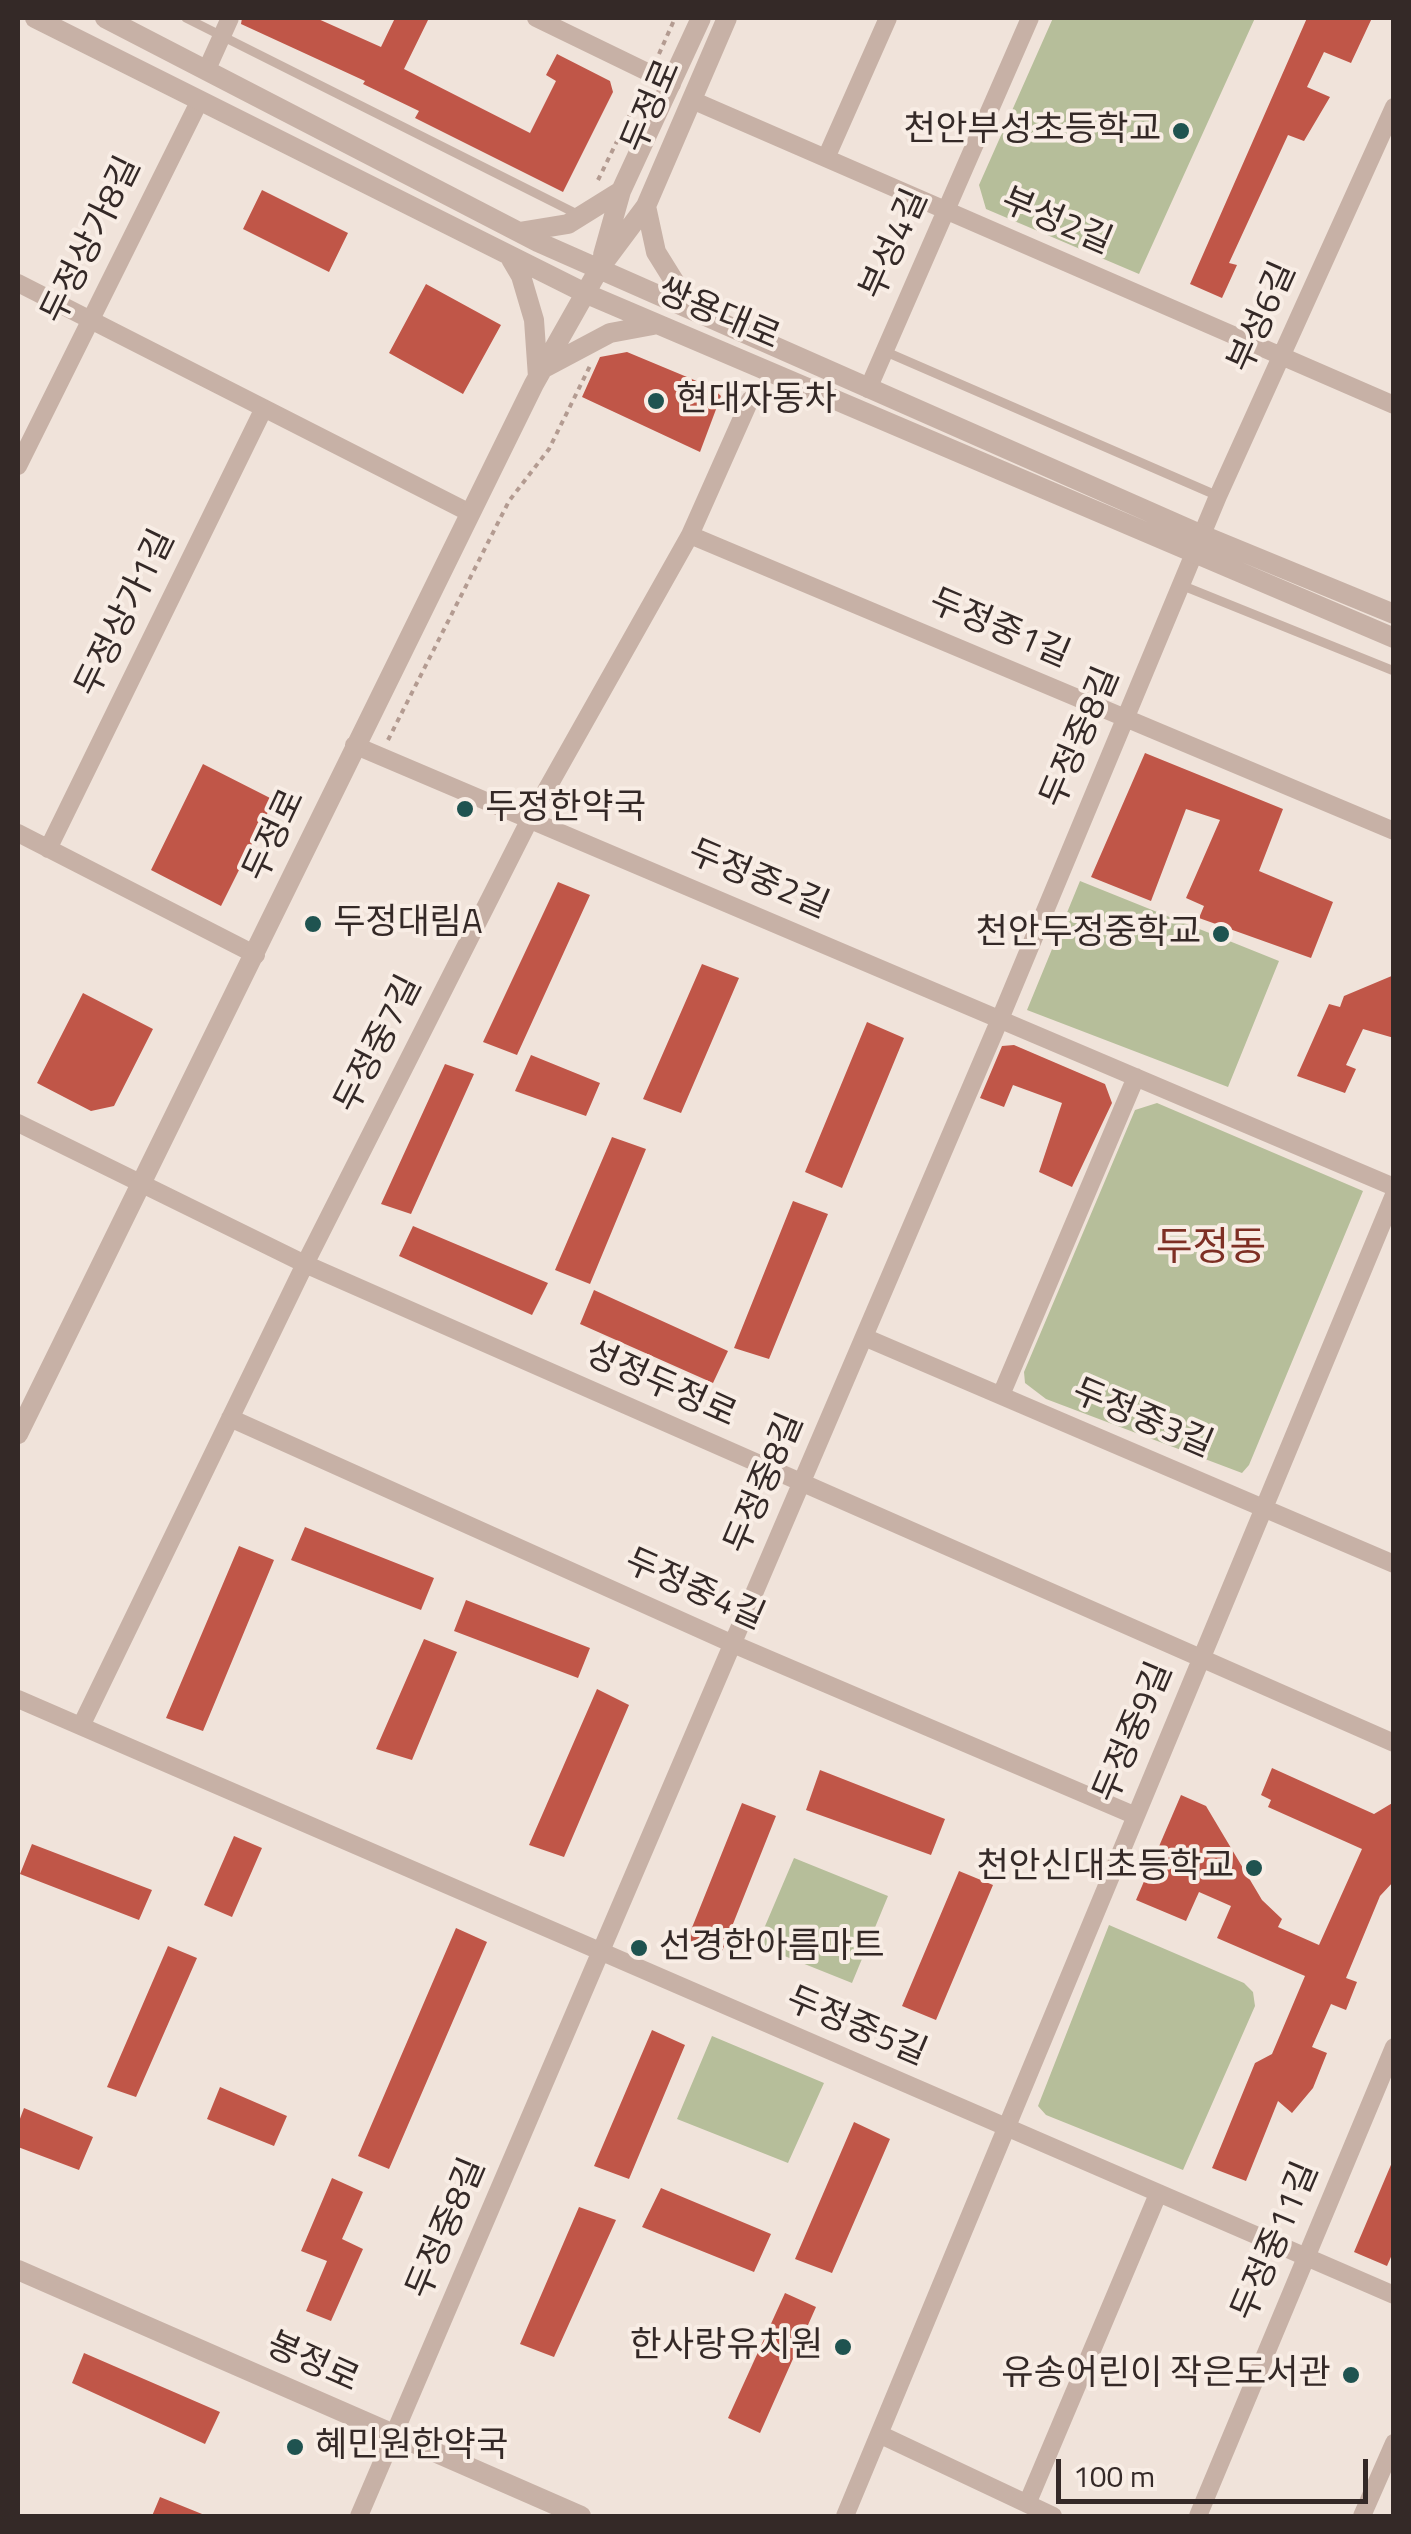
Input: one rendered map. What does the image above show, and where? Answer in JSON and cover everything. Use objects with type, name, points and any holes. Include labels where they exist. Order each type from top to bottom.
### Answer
[{"type":"street","name":"쌍용대로","points":[[35,18],[510,257],[654,324],[1198,545],[1394,614]]},
{"type":"street","name":"쌍용대로","points":[[105,18],[518,232],[868,389],[1394,638]]},
{"type":"street","points":[[536,18],[672,84]]},
{"type":"street","name":"두정로","points":[[599,269],[621,190],[702,18]]},
{"type":"street","name":"두정로","points":[[18,1432],[538,377],[599,269],[646,206],[728,18]]},
{"type":"street","points":[[826,158],[888,18]]},
{"type":"street","name":"부성4길","points":[[868,389],[1030,18]]},
{"type":"street","points":[[207,69],[226,26]]},
{"type":"street","name":"두정상가8길","points":[[18,466],[200,100]]},
{"type":"street","name":"부성2길","points":[[692,100],[1394,405]]},
{"type":"street","name":"부성6길","points":[[1198,545],[1394,107]]},
{"type":"street","points":[[518,232],[568,224],[621,190]]},
{"type":"street","points":[[646,206],[656,252],[693,312]]},
{"type":"street","points":[[510,257],[521,276],[534,320],[538,377]]},
{"type":"street","points":[[18,283],[470,513]]},
{"type":"street","points":[[538,377],[551,361],[606,335],[654,324]]},
{"type":"street","name":"두정중7길","points":[[81,1726],[305,1264],[530,820],[690,535],[750,400]]},
{"type":"street","name":"두정상가1길","points":[[48,848],[264,408]]},
{"type":"street","name":"두정중1길","points":[[690,535],[1394,831]]},
{"type":"street","name":"두정중8길","points":[[359,2516],[1000,1019],[1198,545]]},
{"type":"street","name":"두정중2길","points":[[354,745],[1394,1187]]},
{"type":"street","points":[[18,833],[256,955]]},
{"type":"street","points":[[1001,1395],[1136,1077]]},
{"type":"street","name":"성정두정로","points":[[18,1123],[305,1264],[1394,1743]]},
{"type":"street","name":"두정중9길","points":[[845,2516],[1394,1196]]},
{"type":"street","name":"두정중3길","points":[[864,1337],[1394,1564]]},
{"type":"street","name":"두정중4길","points":[[230,1418],[733,1644],[1136,1816]]},
{"type":"street","name":"두정중5길","points":[[18,1698],[1394,2295]]},
{"type":"street","name":"두정중11길","points":[[1198,2516],[1394,2047]]},
{"type":"street","points":[[1027,2504],[1158,2194]]},
{"type":"street","name":"봉정로","points":[[18,2270],[581,2516]]},
{"type":"street","points":[[879,2434],[1053,2516]]},
{"type":"street","points":[[1362,2516],[1394,2443]]},
{"type":"lane","points":[[186,18],[226,26],[582,216]]},
{"type":"lane","points":[[884,351],[1218,496]]},
{"type":"lane","points":[[1181,585],[1394,672]]},
{"type":"path","points":[[592,192],[626,118],[652,74],[675,18]]},
{"type":"path","points":[[380,756],[509,501],[549,450],[606,335]]},
{"type":"green space","points":[[1053,18],[1255,18],[1139,274],[986,209],[979,185]]},
{"type":"green space","points":[[1080,881],[1279,961],[1228,1087],[1027,1010]]},
{"type":"green space","points":[[1157,1103],[1363,1191],[1249,1465],[1242,1473],[1046,1399],[1025,1383],[1024,1372],[1135,1110]]},
{"type":"green space","points":[[794,1858],[888,1896],[852,1983],[757,1945]]},
{"type":"green space","points":[[1109,1925],[1244,1983],[1253,1992],[1255,2006],[1183,2170],[1046,2115],[1038,2106]]},
{"type":"green space","points":[[712,2036],[824,2083],[788,2163],[677,2119]]},
{"type":"building","points":[[242,18],[316,18],[381,47],[395,18],[429,18],[404,69],[530,133],[556,81],[546,75],[557,54],[610,81],[613,92],[563,192],[415,118],[419,111],[363,84],[365,81],[241,24]]},
{"type":"building","points":[[1307,18],[1372,18],[1351,63],[1324,52],[1307,87],[1330,97],[1304,141],[1288,135],[1229,263],[1237,265],[1222,298],[1190,284]]},
{"type":"building","points":[[262,190],[348,233],[329,272],[243,229]]},
{"type":"building","points":[[426,284],[501,325],[463,394],[389,353]]},
{"type":"building","name":"현대자동차","points":[[627,352],[711,387],[721,396],[700,452],[582,397],[600,357]]},
{"type":"building","points":[[1145,753],[1283,809],[1259,871],[1333,902],[1311,958],[1199,918],[1204,906],[1186,898],[1220,820],[1186,809],[1151,901],[1091,877]]},
{"type":"building","points":[[203,764],[274,800],[221,906],[151,870]]},
{"type":"building","points":[[558,882],[590,895],[517,1055],[483,1042]]},
{"type":"building","points":[[702,964],[739,978],[681,1113],[643,1099]]},
{"type":"building","points":[[1394,975],[1394,1038],[1363,1029],[1346,1065],[1356,1069],[1345,1093],[1297,1076],[1329,1004],[1340,1007],[1344,996]]},
{"type":"building","points":[[83,993],[153,1029],[114,1106],[91,1111],[37,1083]]},
{"type":"building","points":[[867,1022],[904,1038],[842,1188],[805,1172]]},
{"type":"building","points":[[1014,1045],[1105,1084],[1112,1103],[1072,1187],[1039,1172],[1062,1103],[1013,1085],[1004,1107],[980,1098],[1002,1046]]},
{"type":"building","points":[[531,1055],[600,1083],[586,1116],[515,1091]]},
{"type":"building","points":[[445,1064],[474,1074],[411,1214],[381,1204]]},
{"type":"building","points":[[612,1137],[646,1149],[590,1284],[555,1270]]},
{"type":"building","points":[[793,1201],[828,1214],[769,1359],[734,1348]]},
{"type":"building","points":[[413,1226],[548,1283],[532,1315],[399,1256]]},
{"type":"building","points":[[594,1290],[728,1351],[713,1383],[580,1324]]},
{"type":"building","points":[[305,1527],[434,1578],[421,1610],[291,1560]]},
{"type":"building","points":[[239,1546],[274,1560],[203,1731],[166,1718]]},
{"type":"building","points":[[466,1600],[590,1648],[578,1678],[454,1631]]},
{"type":"building","points":[[424,1639],[457,1652],[412,1760],[376,1749]]},
{"type":"building","points":[[597,1689],[629,1705],[564,1857],[529,1845]]},
{"type":"building","points":[[1272,1768],[1374,1814],[1394,1802],[1394,1881],[1380,1896],[1346,1978],[1357,1982],[1346,2010],[1331,2004],[1312,2047],[1327,2053],[1313,2088],[1292,2113],[1278,2101],[1246,2181],[1212,2168],[1255,2063],[1272,2054],[1305,1976],[1217,1938],[1231,1906],[1199,1892],[1186,1921],[1136,1900],[1181,1795],[1206,1806],[1262,1900],[1282,1919],[1278,1927],[1319,1945],[1362,1849],[1268,1807],[1271,1800],[1261,1795]]},
{"type":"building","points":[[820,1770],[945,1819],[931,1855],[806,1810]]},
{"type":"building","points":[[742,1803],[776,1816],[721,1954],[687,1940]]},
{"type":"building","points":[[234,1836],[262,1848],[232,1917],[204,1905]]},
{"type":"building","points":[[32,1844],[152,1890],[139,1920],[20,1874]]},
{"type":"building","points":[[959,1871],[993,1885],[936,2020],[902,2006]]},
{"type":"building","points":[[456,1928],[487,1942],[389,2169],[358,2156]]},
{"type":"building","points":[[168,1946],[197,1958],[136,2097],[107,2087]]},
{"type":"building","points":[[652,2030],[685,2045],[629,2179],[594,2166]]},
{"type":"building","points":[[220,2087],[287,2116],[274,2146],[207,2119]]},
{"type":"building","points":[[24,2108],[93,2137],[79,2170],[18,2147],[18,2124]]},
{"type":"building","points":[[854,2122],[890,2139],[832,2273],[795,2259]]},
{"type":"building","points":[[1393,2160],[1394,2250],[1387,2266],[1354,2252]]},
{"type":"building","points":[[332,2178],[363,2192],[342,2239],[363,2249],[331,2321],[306,2311],[327,2261],[301,2251]]},
{"type":"building","points":[[661,2188],[771,2234],[754,2272],[642,2227]]},
{"type":"building","points":[[579,2207],[616,2220],[554,2357],[520,2344]]},
{"type":"building","points":[[785,2293],[816,2307],[760,2433],[728,2418]]},
{"type":"building","points":[[84,2353],[220,2412],[205,2444],[72,2383]]},
{"type":"building","points":[[160,2497],[207,2516],[152,2516]]},
{"type":"place","name":"천안부성초등학교","points":[[1181,131]]},
{"type":"place","name":"현대자동차","points":[[656,401]]},
{"type":"place","name":"두정한약국","points":[[465,809]]},
{"type":"place","name":"두정대림A","points":[[313,924]]},
{"type":"place","name":"천안두정중학교","points":[[1221,934]]},
{"type":"place","name":"천안신대초등학교","points":[[1254,1868]]},
{"type":"place","name":"선경한아름마트","points":[[639,1948]]},
{"type":"place","name":"한사랑유치원","points":[[843,2347]]},
{"type":"place","name":"유송어린이 작은도서관","points":[[1351,2375]]},
{"type":"place","name":"혜민원한약국","points":[[295,2447]]},
{"type":"district","name":"두정동","points":[[1211,1250]]}]
